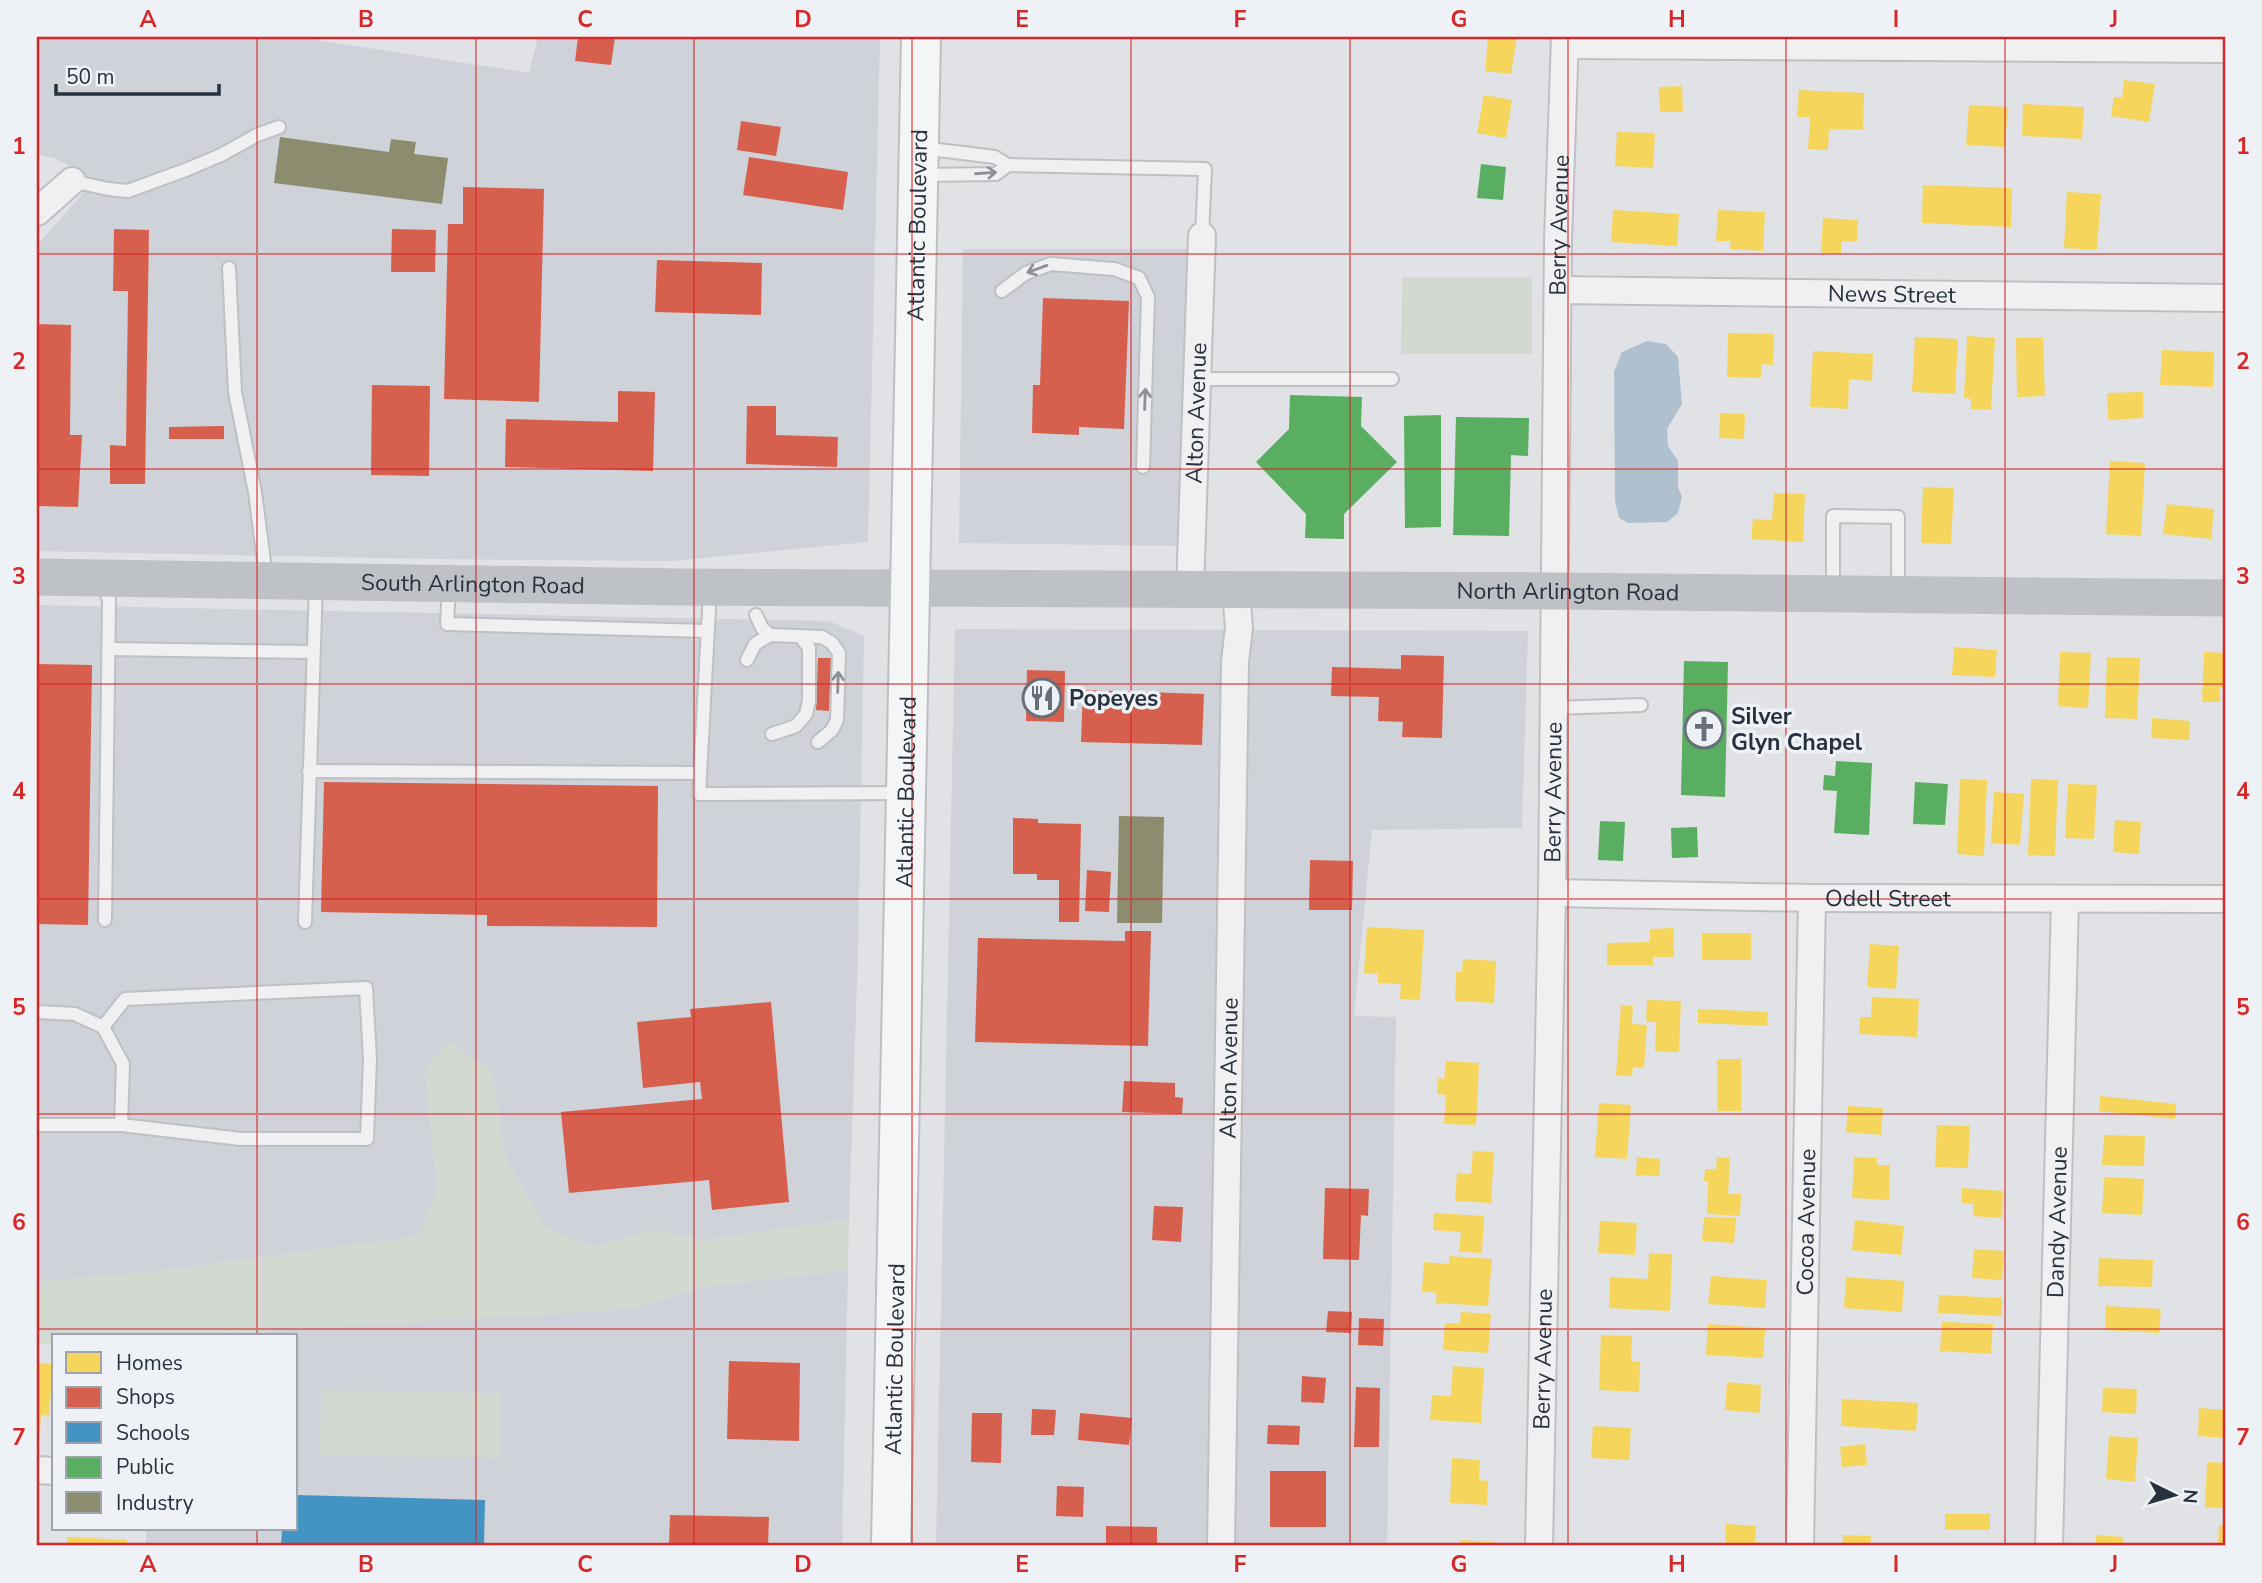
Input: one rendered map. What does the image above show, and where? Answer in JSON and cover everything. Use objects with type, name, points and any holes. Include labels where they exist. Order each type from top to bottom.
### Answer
[{"type":"main road","name":"Atlantic Boulevard","points":[[891,1546],[920,37]]},
{"type":"main road","name":"South Arlington Road","points":[[37,578],[910,588]]},
{"type":"main road","name":"North Arlington Road","points":[[910,588],[2225,598]]},
{"type":"street","points":[[1565,41],[2225,49]]},
{"type":"street","name":"Berry Avenue","points":[[1539,1546],[1552,893],[1558,240],[1565,41]]},
{"type":"street","points":[[37,212],[72,181]]},
{"type":"street","name":"Alton Avenue","points":[[1190,590],[1202,236]]},
{"type":"street","name":"News Street","points":[[1558,290],[2225,298]]},
{"type":"street","name":"Alton Avenue","points":[[1221,1546],[1235,676],[1239,627],[1236,591]]},
{"type":"street","name":"Odell Street","points":[[1552,893],[1812,898],[2225,899]]},
{"type":"street","name":"Cocoa Avenue","points":[[1800,1546],[1812,898]]},
{"type":"street","name":"Dandy Avenue","points":[[2049,1546],[2065,899]]},
{"type":"lane","points":[[72,181],[128,191],[188,170],[257,135],[279,127]]},
{"type":"lane","points":[[918,161],[995,157],[1008,165],[1205,169],[1202,236]]},
{"type":"lane","points":[[918,161],[996,174],[1008,165]]},
{"type":"lane","points":[[1002,291],[1026,273],[1051,264],[1114,269],[1139,278],[1148,297],[1143,467]]},
{"type":"lane","points":[[229,268],[235,392],[255,492],[267,581]]},
{"type":"lane","points":[[1196,379],[1392,379]]},
{"type":"lane","points":[[1833,594],[1833,516],[1859,516],[1898,517],[1898,595]]},
{"type":"lane","points":[[99,578],[109,599],[106,920]]},
{"type":"lane","points":[[305,922],[316,581]]},
{"type":"lane","points":[[449,583],[447,625],[708,631]]},
{"type":"lane","points":[[694,587],[708,631],[699,794],[906,793]]},
{"type":"lane","points":[[756,615],[762,628],[771,635]]},
{"type":"lane","points":[[747,660],[755,644],[771,635],[822,637],[832,643],[839,653],[837,720],[832,730],[818,742]]},
{"type":"lane","points":[[772,734],[796,726],[806,714],[809,701],[810,648],[800,636]]},
{"type":"lane","points":[[108,649],[313,652]]},
{"type":"lane","points":[[1554,708],[1641,705]]},
{"type":"lane","points":[[309,771],[699,773]]},
{"type":"lane","points":[[37,1125],[121,1125],[241,1139],[367,1139],[370,1059],[366,988],[125,999],[103,1027]]},
{"type":"lane","points":[[37,1012],[75,1014],[103,1027],[123,1064],[121,1125]]},
{"type":"shaded area","points":[[37,37],[298,37],[529,73],[538,37],[880,37],[868,542],[672,561],[37,551],[37,245],[94,181],[57,159],[37,154]]},
{"type":"shaded area","points":[[963,249],[1187,249],[1180,546],[959,543]]},
{"type":"shaded area","points":[[1402,277],[1532,277],[1532,354],[1401,354]]},
{"type":"shaded area","points":[[37,605],[829,621],[864,636],[858,953],[849,1219],[702,1240],[655,1230],[594,1247],[546,1229],[506,1159],[492,1070],[425,1069],[437,1189],[420,1236],[141,1273],[37,1282]]},
{"type":"shaded area","points":[[955,629],[1528,631],[1522,828],[1372,830],[1354,1016],[1396,1017],[1387,1546],[936,1546]]},
{"type":"shaded area","points":[[448,1041],[492,1070],[506,1159],[546,1229],[594,1247],[655,1230],[702,1240],[849,1219],[848,1270],[700,1287],[632,1309],[206,1334],[52,1334],[52,1343],[37,1344],[37,1282],[141,1273],[420,1236],[437,1189],[425,1069]]},
{"type":"shaded area","points":[[848,1270],[842,1546],[146,1546],[146,1530],[298,1530],[298,1334],[206,1334],[632,1309],[700,1287]]},
{"type":"shaded area","points":[[321,1390],[500,1393],[499,1458],[320,1455]]},
{"type":"water","points":[[1647,341],[1666,344],[1678,357],[1682,404],[1667,429],[1668,446],[1678,461],[1678,487],[1682,497],[1678,513],[1667,522],[1628,523],[1619,518],[1615,501],[1614,372],[1622,352]]},
{"type":"building: Homes","points":[[1488,37],[1517,37],[1511,74],[1485,71]]},
{"type":"building: Homes","points":[[2124,80],[2155,84],[2149,122],[2111,116],[2114,97],[2122,98]]},
{"type":"building: Homes","points":[[1682,86],[1683,112],[1660,112],[1659,87]]},
{"type":"building: Homes","points":[[1799,90],[1864,93],[1863,130],[1829,129],[1828,150],[1808,149],[1810,117],[1797,117]]},
{"type":"building: Homes","points":[[1484,95],[1512,100],[1506,138],[1477,133]]},
{"type":"building: Homes","points":[[2023,104],[2084,107],[2082,139],[2022,136]]},
{"type":"building: Homes","points":[[1969,105],[2008,107],[2005,147],[1966,145]]},
{"type":"building: Homes","points":[[1617,132],[1655,133],[1653,168],[1615,166]]},
{"type":"building: Homes","points":[[1923,185],[2012,188],[2011,227],[1922,223]]},
{"type":"building: Homes","points":[[2067,192],[2101,194],[2097,250],[2064,248]]},
{"type":"building: Homes","points":[[1613,210],[1679,214],[1677,246],[1611,242]]},
{"type":"building: Homes","points":[[1718,210],[1765,212],[1763,251],[1730,249],[1731,241],[1716,241]]},
{"type":"building: Homes","points":[[1823,218],[1858,220],[1857,242],[1842,241],[1841,254],[1821,253]]},
{"type":"building: Homes","points":[[1728,333],[1774,334],[1773,365],[1762,364],[1761,378],[1727,377]]},
{"type":"building: Homes","points":[[1967,336],[1995,338],[1991,410],[1971,409],[1971,399],[1964,398]]},
{"type":"building: Homes","points":[[1915,337],[1958,339],[1955,394],[1912,392]]},
{"type":"building: Homes","points":[[2043,337],[2045,396],[2017,397],[2016,338]]},
{"type":"building: Homes","points":[[2162,350],[2214,352],[2213,387],[2160,385]]},
{"type":"building: Homes","points":[[1813,351],[1873,354],[1872,381],[1849,379],[1848,409],[1810,407]]},
{"type":"building: Homes","points":[[2143,392],[2143,418],[2108,420],[2107,393]]},
{"type":"building: Homes","points":[[1720,413],[1745,414],[1744,439],[1719,438]]},
{"type":"building: Homes","points":[[2110,461],[2145,463],[2141,536],[2106,534]]},
{"type":"building: Homes","points":[[1923,487],[1954,488],[1951,544],[1921,543]]},
{"type":"building: Homes","points":[[1774,493],[1805,494],[1803,542],[1751,539],[1753,519],[1772,520]]},
{"type":"building: Homes","points":[[2167,504],[2214,509],[2211,539],[2163,534]]},
{"type":"building: Homes","points":[[1954,647],[1997,650],[1995,677],[1952,675]]},
{"type":"building: Homes","points":[[2060,652],[2091,653],[2088,708],[2058,706]]},
{"type":"building: Homes","points":[[2204,652],[2225,653],[2225,688],[2220,688],[2220,702],[2202,702]]},
{"type":"building: Homes","points":[[2107,657],[2140,658],[2137,719],[2105,718]]},
{"type":"building: Homes","points":[[2152,718],[2190,721],[2189,740],[2151,738]]},
{"type":"building: Homes","points":[[1960,779],[1987,780],[1984,856],[1957,854]]},
{"type":"building: Homes","points":[[2031,779],[2058,780],[2055,856],[2028,855]]},
{"type":"building: Homes","points":[[2068,784],[2097,785],[2094,839],[2065,838]]},
{"type":"building: Homes","points":[[1994,792],[2024,794],[2020,845],[1991,843]]},
{"type":"building: Homes","points":[[2115,820],[2141,822],[2139,854],[2113,852]]},
{"type":"building: Homes","points":[[1367,927],[1424,930],[1420,1000],[1400,999],[1401,984],[1378,983],[1378,974],[1364,973]]},
{"type":"building: Homes","points":[[1674,928],[1674,957],[1653,957],[1653,965],[1607,965],[1607,943],[1650,942],[1650,929]]},
{"type":"building: Homes","points":[[1702,933],[1751,933],[1751,960],[1702,960]]},
{"type":"building: Homes","points":[[1870,944],[1899,946],[1896,989],[1867,987]]},
{"type":"building: Homes","points":[[1463,959],[1496,961],[1494,1003],[1455,1001],[1456,972],[1462,972]]},
{"type":"building: Homes","points":[[1872,997],[1919,999],[1917,1037],[1859,1034],[1860,1017],[1871,1017]]},
{"type":"building: Homes","points":[[1647,1000],[1681,1001],[1679,1052],[1655,1051],[1656,1022],[1646,1022]]},
{"type":"building: Homes","points":[[1621,1005],[1633,1006],[1632,1024],[1647,1025],[1644,1068],[1633,1067],[1632,1076],[1616,1075]]},
{"type":"building: Homes","points":[[1698,1009],[1768,1012],[1767,1026],[1698,1023]]},
{"type":"building: Homes","points":[[1717,1059],[1741,1059],[1741,1111],[1717,1111]]},
{"type":"building: Homes","points":[[1446,1061],[1479,1063],[1476,1125],[1444,1124],[1446,1095],[1437,1094],[1438,1078],[1444,1079]]},
{"type":"building: Homes","points":[[2100,1096],[2176,1104],[2175,1119],[2099,1111]]},
{"type":"building: Homes","points":[[1599,1103],[1631,1105],[1627,1159],[1595,1157]]},
{"type":"building: Homes","points":[[1848,1106],[1883,1108],[1881,1135],[1846,1132]]},
{"type":"building: Homes","points":[[1937,1125],[1970,1126],[1968,1168],[1935,1167]]},
{"type":"building: Homes","points":[[2104,1135],[2145,1136],[2144,1166],[2102,1165]]},
{"type":"building: Homes","points":[[1473,1151],[1494,1152],[1491,1203],[1455,1201],[1457,1173],[1471,1174]]},
{"type":"building: Homes","points":[[1637,1157],[1660,1159],[1659,1176],[1636,1175]]},
{"type":"building: Homes","points":[[1717,1157],[1730,1158],[1728,1194],[1741,1194],[1740,1216],[1707,1214],[1708,1181],[1704,1181],[1705,1169],[1716,1169]]},
{"type":"building: Homes","points":[[1854,1157],[1877,1158],[1877,1165],[1890,1165],[1889,1200],[1852,1198]]},
{"type":"building: Homes","points":[[2104,1177],[2144,1179],[2142,1215],[2102,1213]]},
{"type":"building: Homes","points":[[1962,1188],[2003,1191],[2002,1218],[1973,1216],[1973,1204],[1962,1203]]},
{"type":"building: Homes","points":[[1434,1213],[1484,1216],[1482,1253],[1459,1252],[1461,1232],[1433,1230]]},
{"type":"building: Homes","points":[[1704,1217],[1736,1218],[1734,1243],[1702,1241]]},
{"type":"building: Homes","points":[[1855,1220],[1904,1226],[1901,1255],[1852,1250]]},
{"type":"building: Homes","points":[[1600,1221],[1637,1223],[1635,1255],[1598,1253]]},
{"type":"building: Homes","points":[[1974,1249],[2004,1251],[2002,1280],[1972,1278]]},
{"type":"building: Homes","points":[[1649,1253],[1672,1254],[1670,1311],[1609,1308],[1610,1277],[1648,1279]]},
{"type":"building: Homes","points":[[1449,1256],[1492,1259],[1488,1306],[1436,1303],[1437,1293],[1422,1291],[1424,1262],[1449,1264]]},
{"type":"building: Homes","points":[[2099,1258],[2153,1260],[2152,1287],[2098,1286]]},
{"type":"building: Homes","points":[[1711,1276],[1767,1280],[1765,1308],[1708,1304]]},
{"type":"building: Homes","points":[[1846,1277],[1904,1281],[1902,1312],[1844,1308]]},
{"type":"building: Homes","points":[[1939,1295],[2002,1298],[2002,1316],[1938,1313]]},
{"type":"building: Homes","points":[[2106,1306],[2161,1309],[2159,1333],[2105,1330]]},
{"type":"building: Homes","points":[[1461,1312],[1491,1314],[1488,1353],[1443,1350],[1445,1323],[1460,1324]]},
{"type":"building: Homes","points":[[1942,1322],[1993,1324],[1991,1354],[1940,1351]]},
{"type":"building: Homes","points":[[1708,1324],[1765,1328],[1763,1358],[1706,1355]]},
{"type":"building: Homes","points":[[1601,1335],[1632,1336],[1631,1361],[1640,1362],[1639,1392],[1599,1390]]},
{"type":"building: Homes","points":[[37,1363],[52,1364],[49,1416],[41,1415],[40,1435],[37,1434]]},
{"type":"building: Homes","points":[[1453,1366],[1484,1368],[1481,1423],[1430,1420],[1432,1395],[1451,1396]]},
{"type":"building: Homes","points":[[1727,1382],[1761,1385],[1760,1413],[1725,1410]]},
{"type":"building: Homes","points":[[2103,1388],[2137,1389],[2136,1414],[2102,1412]]},
{"type":"building: Homes","points":[[1842,1399],[1918,1403],[1916,1431],[1841,1426]]},
{"type":"building: Homes","points":[[2199,1408],[2225,1410],[2225,1438],[2198,1436]]},
{"type":"building: Homes","points":[[1593,1426],[1631,1428],[1629,1460],[1591,1458]]},
{"type":"building: Homes","points":[[2109,1436],[2138,1438],[2135,1482],[2106,1479]]},
{"type":"building: Homes","points":[[1865,1444],[1867,1465],[1842,1467],[1840,1447]]},
{"type":"building: Homes","points":[[1452,1458],[1480,1460],[1479,1480],[1488,1481],[1487,1505],[1450,1503]]},
{"type":"building: Homes","points":[[2207,1462],[2225,1463],[2225,1508],[2205,1507]]},
{"type":"building: Homes","points":[[1945,1514],[1990,1514],[1990,1530],[1945,1530]]},
{"type":"building: Homes","points":[[1726,1524],[1756,1526],[1755,1542],[1763,1543],[1763,1546],[1725,1546]]},
{"type":"building: Homes","points":[[2219,1525],[2225,1525],[2225,1546],[2218,1546]]},
{"type":"building: Homes","points":[[1843,1535],[1871,1536],[1870,1546],[1843,1546]]},
{"type":"building: Homes","points":[[2096,1535],[2123,1537],[2123,1546],[2096,1546]]},
{"type":"building: Homes","points":[[67,1537],[127,1540],[126,1546],[67,1546]]},
{"type":"building: Homes","points":[[1461,1540],[1494,1542],[1494,1546],[1461,1546]]},
{"type":"building: Shops","points":[[578,37],[615,37],[611,65],[575,61]]},
{"type":"building: Shops","points":[[741,121],[781,127],[776,156],[737,150]]},
{"type":"building: Shops","points":[[749,157],[848,172],[843,210],[743,195]]},
{"type":"building: Shops","points":[[463,187],[544,189],[539,402],[444,399],[448,224],[463,224]]},
{"type":"building: Shops","points":[[114,229],[149,230],[145,484],[110,484],[110,445],[126,446],[128,291],[113,291]]},
{"type":"building: Shops","points":[[392,229],[436,230],[435,272],[391,272]]},
{"type":"building: Shops","points":[[657,260],[762,263],[761,315],[655,312]]},
{"type":"building: Shops","points":[[1043,298],[1129,301],[1124,429],[1079,427],[1079,435],[1032,433],[1033,385],[1040,385]]},
{"type":"building: Shops","points":[[37,324],[71,325],[70,435],[82,435],[78,507],[37,506]]},
{"type":"building: Shops","points":[[372,385],[430,386],[429,476],[371,475]]},
{"type":"building: Shops","points":[[618,391],[655,392],[653,471],[505,467],[506,419],[618,422]]},
{"type":"building: Shops","points":[[747,406],[776,406],[776,435],[838,437],[837,467],[746,464]]},
{"type":"building: Shops","points":[[224,426],[224,439],[169,439],[169,427]]},
{"type":"building: Shops","points":[[1401,655],[1444,656],[1442,738],[1402,737],[1403,722],[1378,721],[1379,697],[1331,696],[1332,667],[1401,669]]},
{"type":"building: Shops","points":[[818,658],[831,658],[829,711],[816,710]]},
{"type":"building: Shops","points":[[37,664],[92,665],[88,925],[37,924]]},
{"type":"building: Shops","points":[[1027,670],[1065,671],[1064,722],[1026,721]]},
{"type":"building: Shops","points":[[1083,690],[1204,694],[1202,745],[1081,742]]},
{"type":"building: Shops","points":[[324,782],[658,786],[657,927],[487,926],[487,915],[321,912]]},
{"type":"building: Shops","points":[[1013,818],[1038,819],[1038,823],[1081,824],[1079,922],[1059,922],[1059,880],[1037,880],[1037,874],[1013,874]]},
{"type":"building: Shops","points":[[1310,860],[1353,861],[1352,910],[1309,910]]},
{"type":"building: Shops","points":[[1087,870],[1111,872],[1109,912],[1085,911]]},
{"type":"building: Shops","points":[[1125,931],[1151,931],[1148,1046],[975,1042],[978,938],[1125,941]]},
{"type":"building: Shops","points":[[771,1002],[789,1202],[712,1210],[709,1180],[569,1193],[561,1112],[702,1099],[700,1082],[643,1088],[637,1022],[691,1017],[690,1009]]},
{"type":"building: Shops","points":[[1124,1081],[1175,1083],[1175,1097],[1183,1098],[1182,1114],[1122,1112]]},
{"type":"building: Shops","points":[[1325,1188],[1369,1189],[1368,1216],[1361,1215],[1359,1260],[1323,1259]]},
{"type":"building: Shops","points":[[1154,1206],[1183,1207],[1181,1242],[1152,1240]]},
{"type":"building: Shops","points":[[1328,1311],[1352,1312],[1351,1333],[1326,1332]]},
{"type":"building: Shops","points":[[1359,1318],[1384,1319],[1383,1346],[1358,1345]]},
{"type":"building: Shops","points":[[729,1361],[800,1363],[799,1441],[727,1439]]},
{"type":"building: Shops","points":[[1302,1376],[1326,1378],[1324,1403],[1301,1402]]},
{"type":"building: Shops","points":[[1356,1387],[1380,1388],[1379,1447],[1354,1447]]},
{"type":"building: Shops","points":[[1032,1409],[1056,1410],[1054,1435],[1031,1435]]},
{"type":"building: Shops","points":[[972,1413],[1002,1413],[1001,1463],[971,1462]]},
{"type":"building: Shops","points":[[1080,1413],[1132,1418],[1129,1445],[1078,1440]]},
{"type":"building: Shops","points":[[1268,1425],[1300,1426],[1299,1445],[1267,1444]]},
{"type":"building: Shops","points":[[1270,1471],[1326,1471],[1326,1527],[1270,1527]]},
{"type":"building: Shops","points":[[1057,1486],[1084,1487],[1083,1517],[1056,1516]]},
{"type":"building: Shops","points":[[670,1515],[769,1517],[768,1546],[669,1546]]},
{"type":"building: Shops","points":[[1106,1526],[1157,1527],[1157,1546],[1106,1546]]},
{"type":"building: Schools","points":[[298,1495],[485,1500],[484,1546],[281,1546],[282,1530],[298,1530]]},
{"type":"building: Public","points":[[1481,164],[1506,167],[1503,200],[1477,198]]},
{"type":"building: Public","points":[[1290,395],[1362,397],[1361,426],[1397,462],[1344,514],[1344,539],[1305,538],[1306,514],[1256,462],[1289,429]]},
{"type":"building: Public","points":[[1441,415],[1441,527],[1405,528],[1404,416]]},
{"type":"building: Public","points":[[1456,417],[1529,418],[1528,456],[1511,455],[1509,536],[1453,535]]},
{"type":"building: Public","name":"Silver Glyn Chapel","points":[[1684,661],[1728,662],[1725,797],[1681,795]]},
{"type":"building: Public","points":[[1836,761],[1872,763],[1869,835],[1834,833],[1837,791],[1823,790],[1824,775],[1835,776]]},
{"type":"building: Public","points":[[1915,782],[1948,784],[1945,825],[1913,824]]},
{"type":"building: Public","points":[[1600,821],[1625,822],[1623,861],[1598,860]]},
{"type":"building: Public","points":[[1697,827],[1698,857],[1672,858],[1671,828]]},
{"type":"building: Industry","points":[[280,137],[389,152],[391,139],[416,142],[414,154],[448,158],[442,204],[274,183]]},
{"type":"building: Industry","points":[[1119,816],[1164,817],[1162,923],[1117,923]]},
{"type":"place","name":"Popeyes","points":[[1042,698]]},
{"type":"place","name":"Silver Glyn Chapel","points":[[1704,729]]}]
